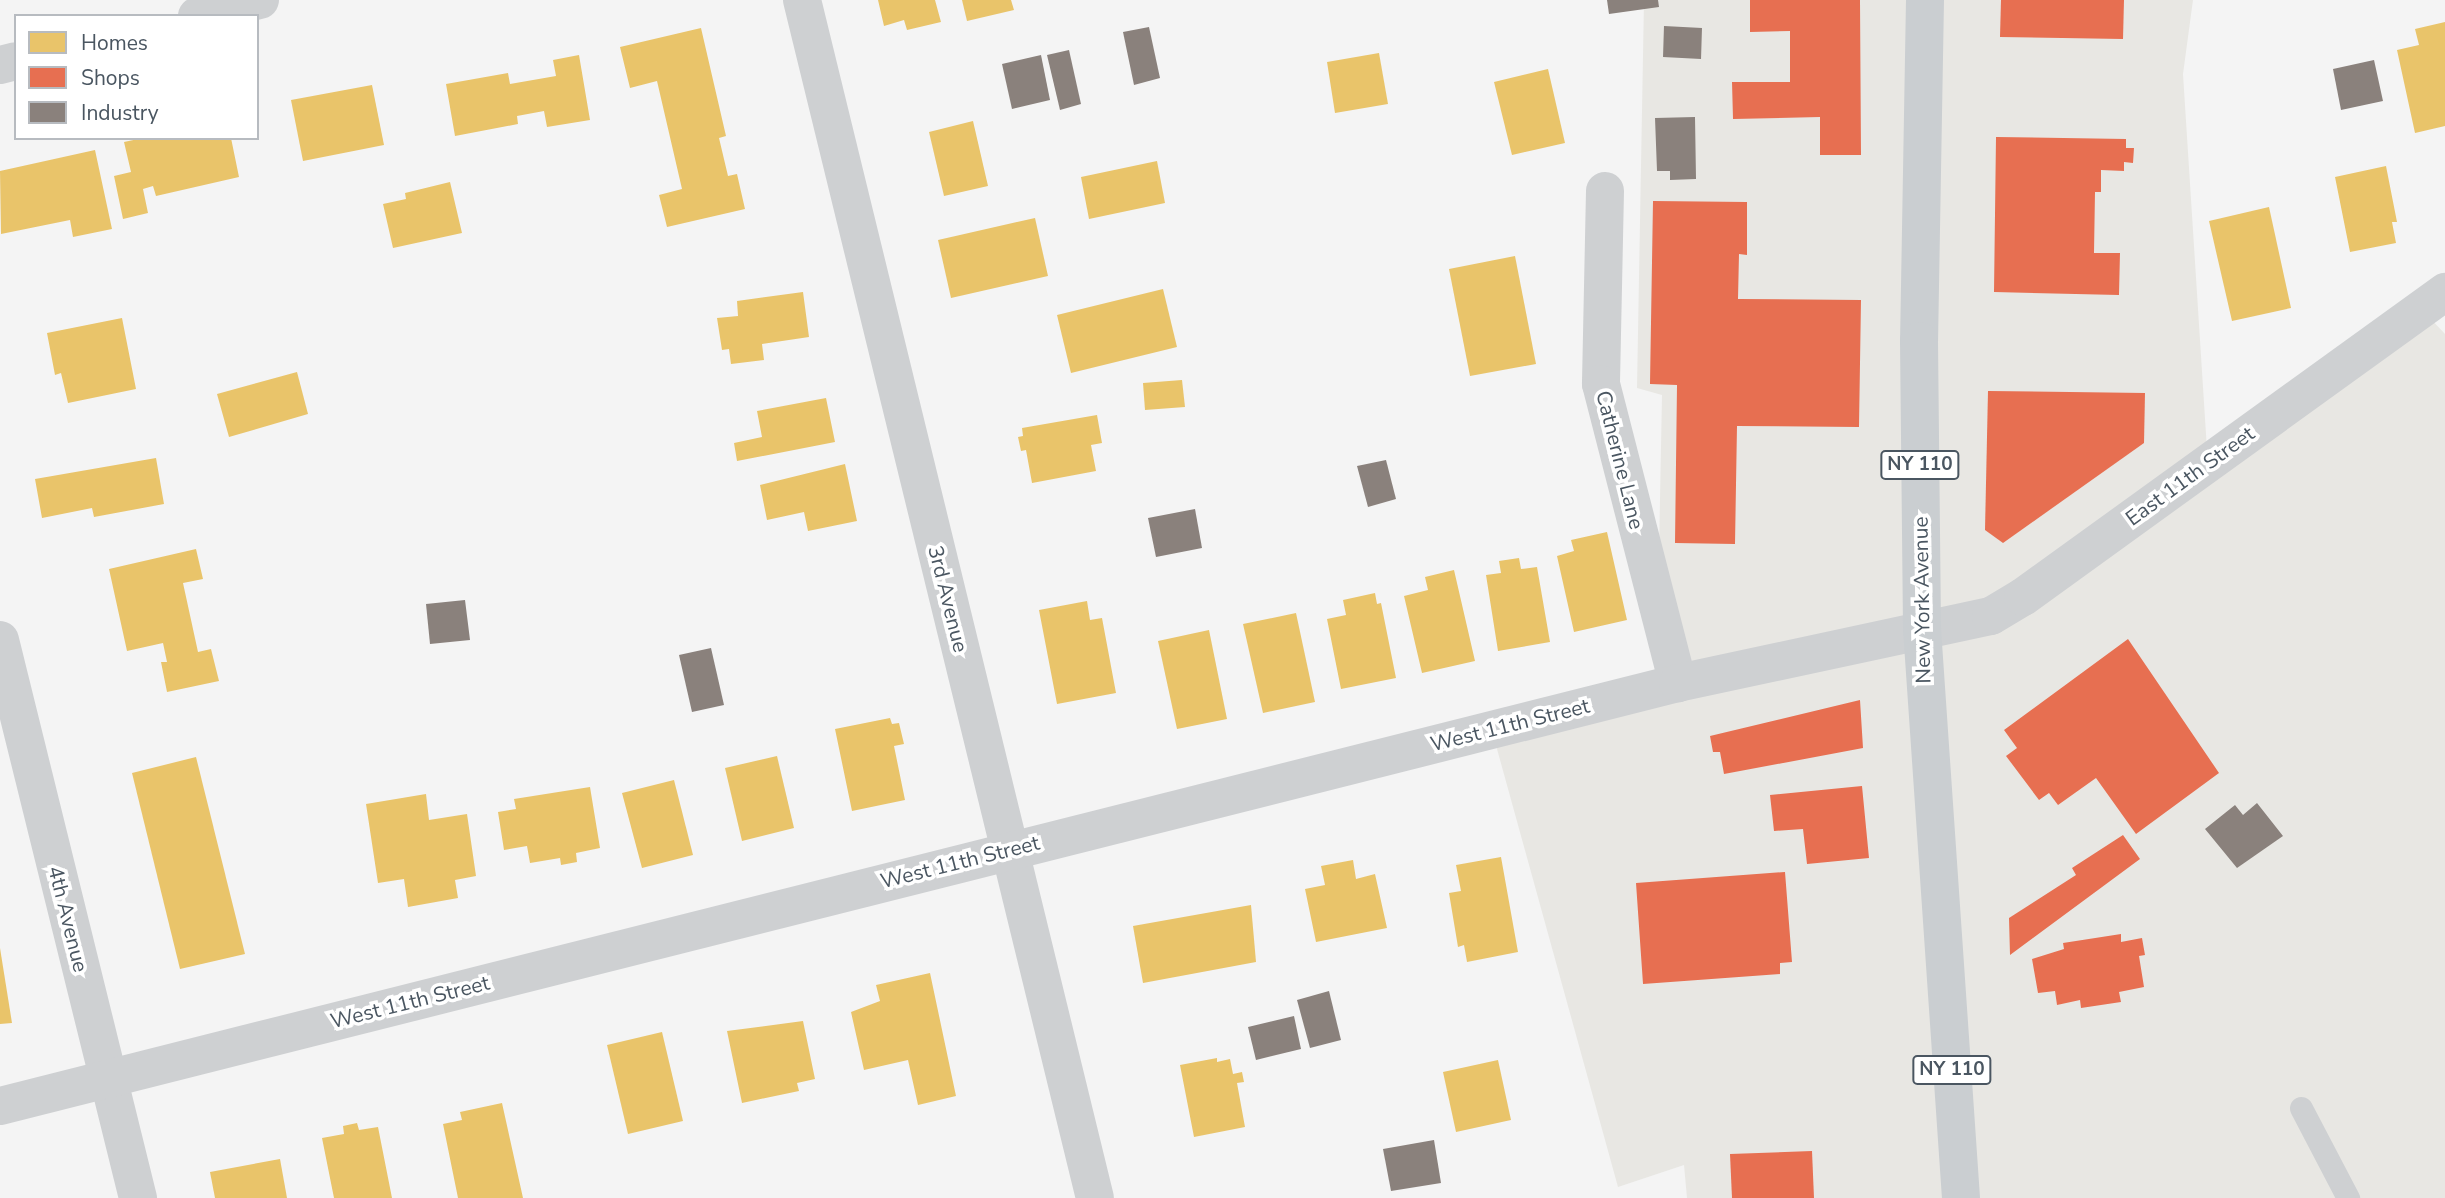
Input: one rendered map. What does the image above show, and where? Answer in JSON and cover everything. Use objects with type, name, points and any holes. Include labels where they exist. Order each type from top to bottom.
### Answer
[{"type":"main road","name":"New York Avenue","points":[[1925,0],[1919,341],[1922,629],[1961,1198]]},
{"type":"street","points":[[205,14],[260,0]]},
{"type":"street","name":"3rd Avenue","points":[[802,0],[1012,848],[1095,1198]]},
{"type":"street","name":"Catherine Lane","points":[[1605,191],[1601,384],[1678,683]]},
{"type":"street","name":"East 11th Street","points":[[1922,629],[1991,616],[2023,597],[2445,292]]},
{"type":"street","name":"West 11th Street","points":[[0,1106],[1012,848],[1678,683],[1922,629]]},
{"type":"street","name":"4th Avenue","points":[[0,640],[138,1198]]},
{"type":"lane","points":[[2301,1108],[2348,1198]]},
{"type":"shaded area","points":[[1644,0],[2193,0],[2183,74],[2209,481],[2428,316],[2445,334],[2445,1198],[1687,1198],[1684,1165],[1618,1187],[1489,720],[1686,671],[1659,552],[1662,395],[1637,388]]},
{"type":"building: Homes","points":[[878,0],[935,0],[941,22],[907,30],[904,20],[884,26]]},
{"type":"building: Homes","points":[[962,0],[1011,0],[1014,10],[967,21]]},
{"type":"building: Homes","points":[[2445,22],[2445,126],[2415,133],[2397,50],[2419,45],[2415,29]]},
{"type":"building: Homes","points":[[701,28],[726,136],[719,138],[728,176],[737,174],[745,209],[667,227],[659,195],[682,189],[657,81],[630,88],[620,47]]},
{"type":"building: Homes","points":[[1379,53],[1388,104],[1335,113],[1327,62]]},
{"type":"building: Homes","points":[[579,55],[590,120],[547,127],[544,111],[517,116],[518,124],[455,136],[446,84],[508,73],[510,84],[556,76],[553,60]]},
{"type":"building: Homes","points":[[1548,69],[1565,143],[1512,155],[1494,82]]},
{"type":"building: Homes","points":[[372,85],[384,145],[303,161],[291,100]]},
{"type":"building: Homes","points":[[973,121],[988,186],[944,196],[929,132]]},
{"type":"building: Homes","points":[[231,140],[239,177],[156,196],[153,186],[143,189],[148,213],[123,219],[114,176],[131,172],[124,142]]},
{"type":"building: Homes","points":[[95,150],[112,229],[73,237],[70,220],[1,234],[0,171]]},
{"type":"building: Homes","points":[[1157,161],[1165,203],[1089,219],[1081,177]]},
{"type":"building: Homes","points":[[2386,166],[2397,222],[2392,222],[2396,243],[2350,252],[2335,177]]},
{"type":"building: Homes","points":[[450,182],[462,233],[393,248],[383,204],[406,199],[405,193]]},
{"type":"building: Homes","points":[[2269,207],[2291,308],[2232,321],[2209,221]]},
{"type":"building: Homes","points":[[1035,218],[1048,276],[951,298],[938,240]]},
{"type":"building: Homes","points":[[1515,256],[1536,364],[1470,376],[1449,269]]},
{"type":"building: Homes","points":[[1163,289],[1177,347],[1071,373],[1057,315]]},
{"type":"building: Homes","points":[[803,292],[809,337],[762,344],[764,360],[731,364],[729,349],[722,350],[717,318],[738,316],[737,301]]},
{"type":"building: Homes","points":[[122,318],[136,389],[68,403],[61,373],[55,375],[47,333]]},
{"type":"building: Homes","points":[[297,372],[308,414],[229,437],[217,394]]},
{"type":"building: Homes","points":[[1182,380],[1185,407],[1145,410],[1143,383]]},
{"type":"building: Homes","points":[[826,398],[835,442],[737,461],[734,443],[762,437],[757,411]]},
{"type":"building: Homes","points":[[1097,415],[1102,443],[1091,445],[1096,471],[1032,483],[1026,450],[1021,451],[1018,437],[1023,436],[1022,428]]},
{"type":"building: Homes","points":[[156,458],[164,504],[94,517],[92,508],[42,518],[35,479]]},
{"type":"building: Homes","points":[[845,464],[857,521],[808,531],[804,512],[767,520],[760,485]]},
{"type":"building: Homes","points":[[1607,532],[1627,620],[1574,632],[1557,556],[1574,551],[1571,540]]},
{"type":"building: Homes","points":[[196,549],[203,579],[183,583],[198,652],[211,649],[219,681],[167,692],[161,662],[167,662],[163,643],[127,651],[109,569]]},
{"type":"building: Homes","points":[[1519,558],[1521,569],[1537,567],[1550,642],[1498,651],[1486,575],[1501,573],[1499,561]]},
{"type":"building: Homes","points":[[1454,570],[1475,661],[1422,673],[1404,596],[1428,590],[1425,577]]},
{"type":"building: Homes","points":[[1375,593],[1377,604],[1381,603],[1396,678],[1341,689],[1327,619],[1346,615],[1343,600]]},
{"type":"building: Homes","points":[[1087,601],[1090,620],[1102,618],[1116,693],[1057,704],[1039,610]]},
{"type":"building: Homes","points":[[1296,613],[1315,702],[1263,713],[1243,624]]},
{"type":"building: Homes","points":[[1209,630],[1227,719],[1177,729],[1158,641]]},
{"type":"building: Homes","points":[[890,718],[892,724],[899,723],[904,744],[894,746],[905,800],[852,811],[835,729]]},
{"type":"building: Homes","points":[[777,756],[794,828],[742,841],[725,768]]},
{"type":"building: Homes","points":[[196,757],[245,954],[180,969],[132,773]]},
{"type":"building: Homes","points":[[674,780],[693,855],[642,868],[622,793]]},
{"type":"building: Homes","points":[[590,787],[600,848],[576,853],[577,862],[561,865],[560,858],[530,863],[527,846],[504,850],[498,812],[516,809],[514,799]]},
{"type":"building: Homes","points":[[426,794],[429,820],[467,814],[476,876],[455,880],[458,898],[408,907],[404,879],[378,883],[366,804]]},
{"type":"building: Homes","points":[[1501,857],[1518,952],[1467,962],[1464,945],[1458,947],[1449,893],[1461,891],[1456,865]]},
{"type":"building: Homes","points":[[1353,860],[1356,879],[1375,874],[1387,928],[1316,942],[1305,889],[1325,885],[1321,866]]},
{"type":"building: Homes","points":[[1251,905],[1256,962],[1143,983],[1133,926]]},
{"type":"building: Homes","points":[[0,948],[12,1023],[0,1024]]},
{"type":"building: Homes","points":[[930,973],[956,1096],[918,1105],[908,1060],[864,1070],[851,1012],[880,1001],[876,985]]},
{"type":"building: Homes","points":[[803,1021],[815,1079],[797,1083],[799,1091],[742,1103],[727,1031]]},
{"type":"building: Homes","points":[[662,1032],[683,1121],[628,1134],[607,1045]]},
{"type":"building: Homes","points":[[1217,1058],[1217,1062],[1230,1059],[1233,1074],[1242,1072],[1244,1082],[1237,1083],[1245,1127],[1194,1137],[1180,1065]]},
{"type":"building: Homes","points":[[1498,1060],[1511,1120],[1456,1132],[1443,1072]]},
{"type":"building: Homes","points":[[502,1103],[523,1198],[458,1198],[443,1124],[462,1120],[460,1112]]},
{"type":"building: Homes","points":[[357,1123],[359,1130],[378,1127],[392,1198],[334,1198],[322,1138],[344,1134],[343,1126]]},
{"type":"building: Homes","points":[[280,1159],[287,1198],[215,1198],[210,1172]]},
{"type":"building: Shops","points":[[1750,0],[1860,0],[1861,155],[1820,155],[1820,117],[1733,119],[1732,82],[1790,82],[1790,31],[1750,32]]},
{"type":"building: Shops","points":[[2001,0],[2124,0],[2123,39],[2000,37]]},
{"type":"building: Shops","points":[[1996,137],[2126,139],[2126,148],[2134,148],[2133,163],[2124,162],[2124,171],[2101,170],[2101,192],[2095,192],[2094,253],[2120,253],[2119,295],[1994,292]]},
{"type":"building: Shops","points":[[1653,201],[1747,202],[1747,255],[1739,254],[1738,299],[1861,300],[1859,427],[1737,426],[1735,544],[1675,543],[1677,385],[1650,384]]},
{"type":"building: Shops","points":[[1988,391],[2145,393],[2144,443],[2003,543],[1985,530]]},
{"type":"building: Shops","points":[[2128,639],[2219,773],[2136,834],[2096,778],[2058,805],[2049,793],[2039,800],[2006,756],[2017,748],[2004,730]]},
{"type":"building: Shops","points":[[1860,700],[1863,748],[1724,774],[1720,752],[1713,752],[1710,736]]},
{"type":"building: Shops","points":[[1862,786],[1869,858],[1807,864],[1803,829],[1774,831],[1770,795]]},
{"type":"building: Shops","points":[[2123,835],[2140,859],[2010,955],[2009,918],[2076,875],[2072,868]]},
{"type":"building: Shops","points":[[1785,872],[1792,962],[1780,963],[1780,974],[1643,984],[1636,883]]},
{"type":"building: Shops","points":[[2121,934],[2121,942],[2142,938],[2145,955],[2139,956],[2144,987],[2119,992],[2121,1002],[2081,1008],[2080,1000],[2057,1005],[2055,991],[2038,993],[2032,959],[2064,949],[2063,943]]},
{"type":"building: Shops","points":[[1812,1151],[1814,1198],[1732,1198],[1730,1154]]},
{"type":"building: Industry","points":[[1607,0],[1658,0],[1659,7],[1609,14]]},
{"type":"building: Industry","points":[[1664,26],[1702,28],[1701,59],[1663,57]]},
{"type":"building: Industry","points":[[1149,27],[1160,78],[1134,85],[1123,32]]},
{"type":"building: Industry","points":[[1069,50],[1081,104],[1060,110],[1047,55]]},
{"type":"building: Industry","points":[[1041,55],[1050,100],[1012,109],[1002,64]]},
{"type":"building: Industry","points":[[2374,60],[2383,101],[2341,110],[2333,69]]},
{"type":"building: Industry","points":[[1695,117],[1696,179],[1670,180],[1670,171],[1657,171],[1655,118]]},
{"type":"building: Industry","points":[[1386,460],[1396,499],[1368,507],[1357,466]]},
{"type":"building: Industry","points":[[1195,509],[1202,548],[1156,557],[1148,518]]},
{"type":"building: Industry","points":[[465,600],[470,640],[430,644],[426,604]]},
{"type":"building: Industry","points":[[711,648],[724,705],[692,712],[679,655]]},
{"type":"building: Industry","points":[[2257,803],[2283,836],[2237,868],[2205,829],[2235,805],[2243,815]]},
{"type":"building: Industry","points":[[1329,991],[1341,1040],[1310,1048],[1297,1000]]},
{"type":"building: Industry","points":[[1294,1016],[1301,1049],[1256,1060],[1248,1027]]},
{"type":"building: Industry","points":[[1434,1140],[1441,1183],[1391,1191],[1383,1149]]}]
